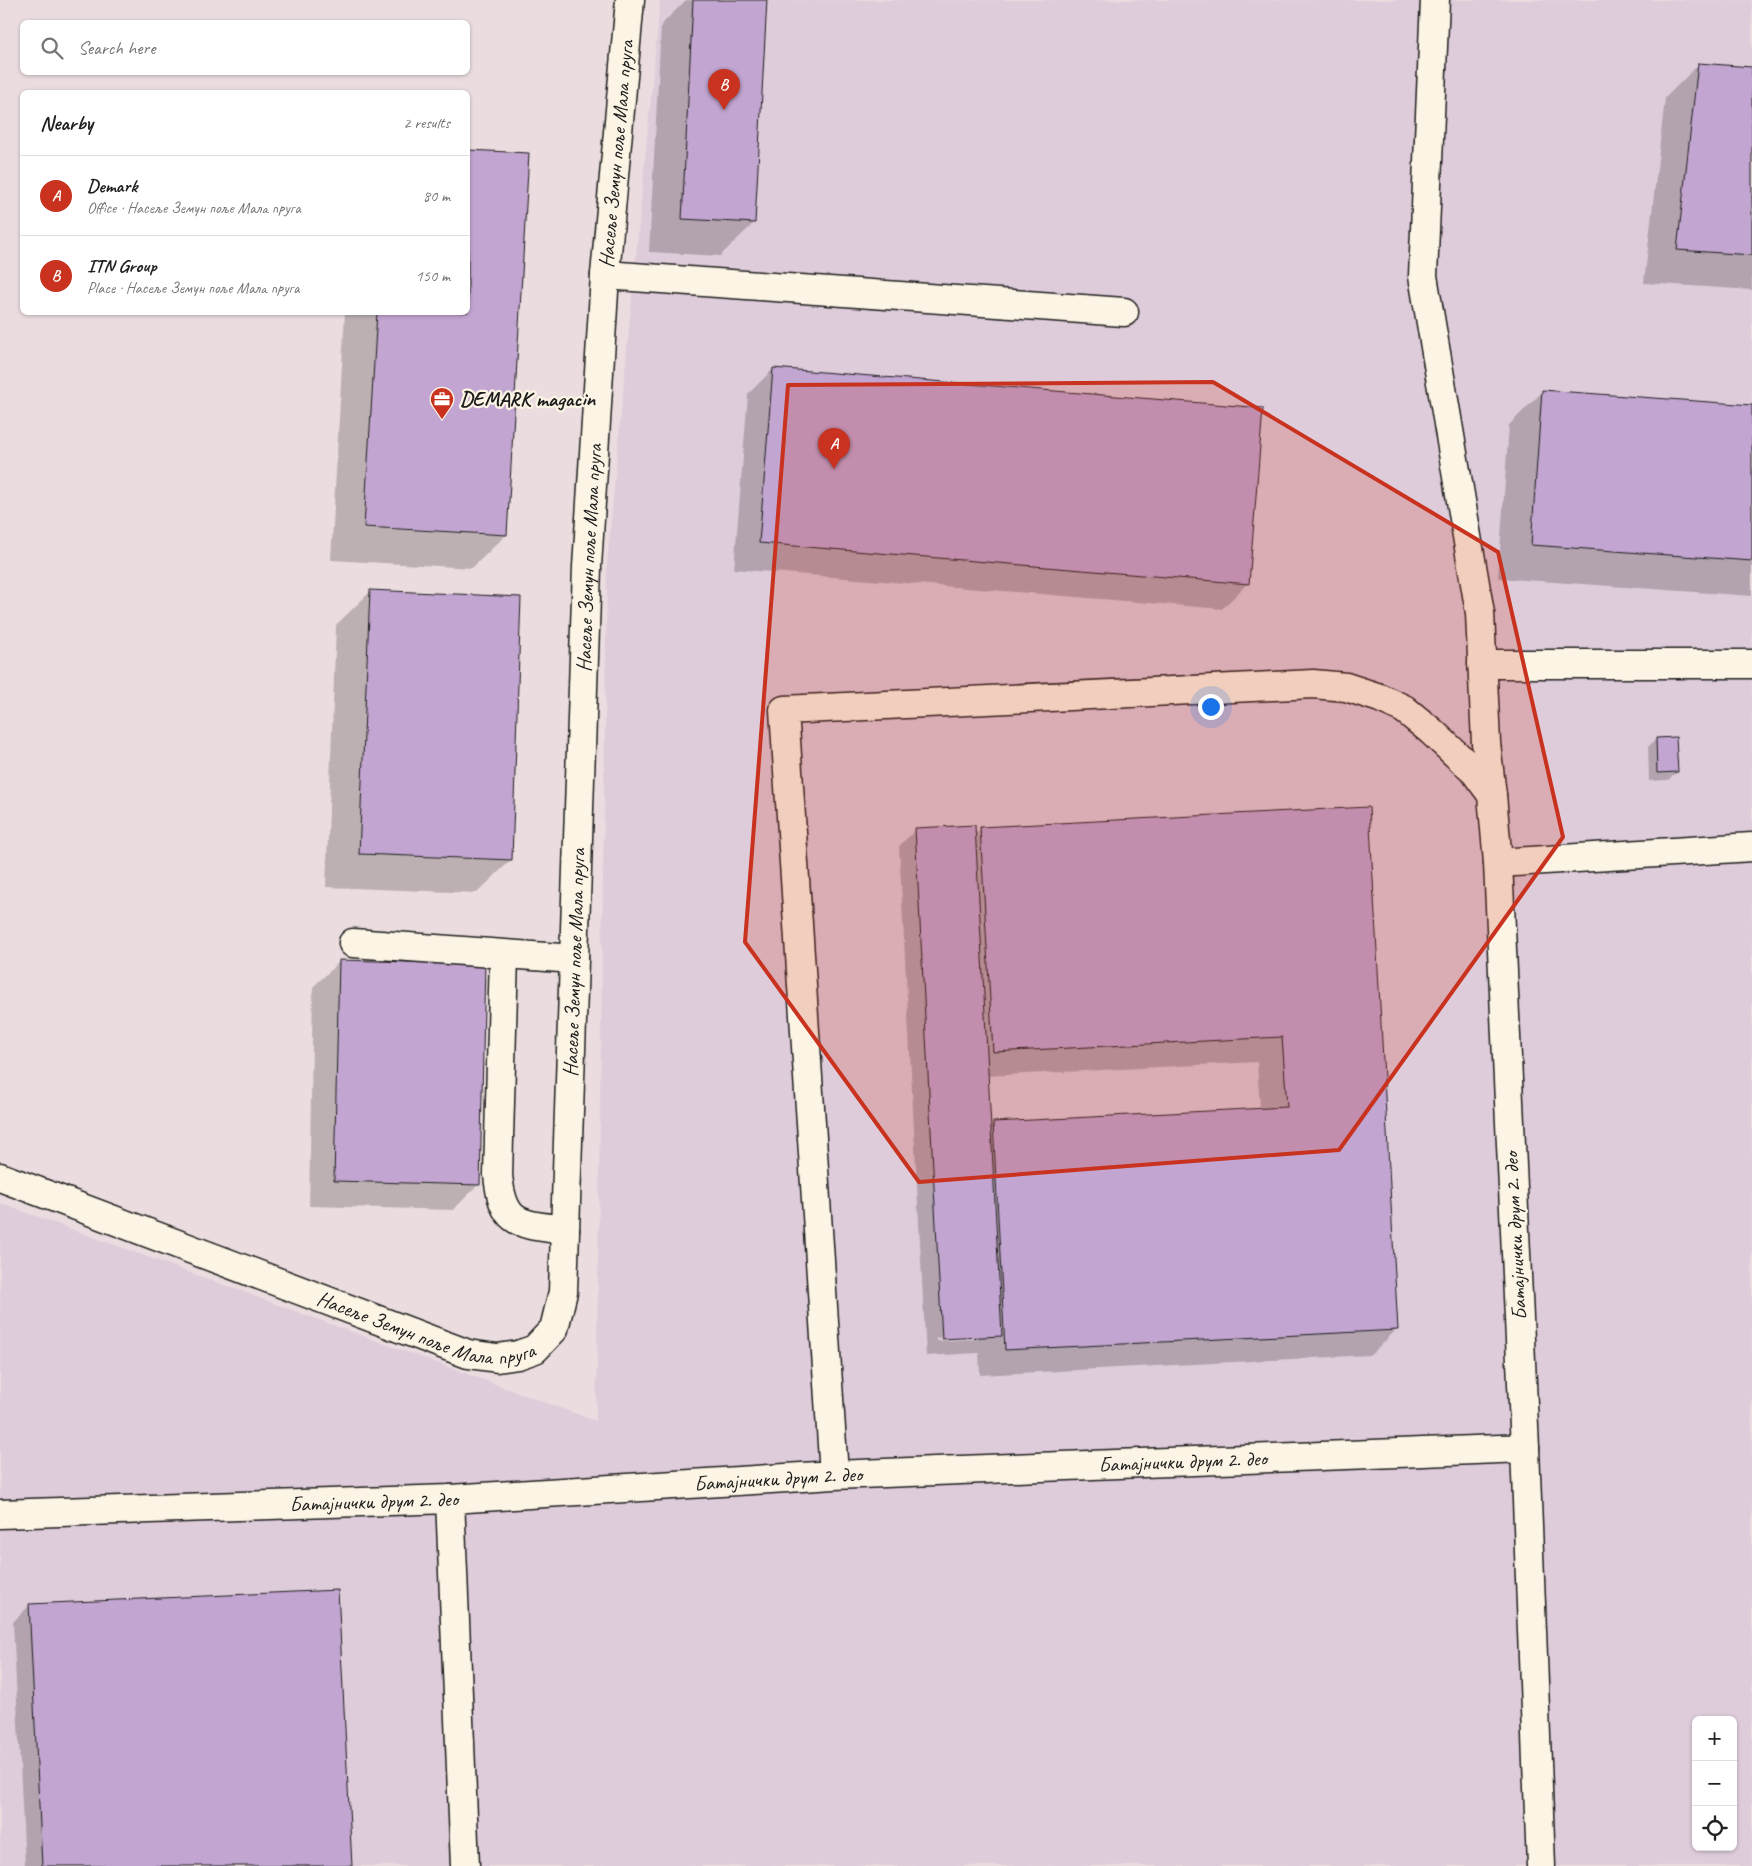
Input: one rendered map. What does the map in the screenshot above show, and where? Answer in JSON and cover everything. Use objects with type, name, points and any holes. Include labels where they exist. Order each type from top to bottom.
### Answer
[{"type":"street","name":"Насеље Земун поље Мала пруга","points":[[0,1176],[468,1354],[497,1358],[518,1355],[535,1350],[554,1329],[563,1292],[587,567],[605,275],[630,0]]},
{"type":"street","name":"Батајнички друм 2. део","points":[[0,1514],[450,1499],[834,1475],[1525,1448],[1498,863],[1486,743],[1480,613],[1422,276],[1435,0]]},
{"type":"street","points":[[605,275],[1124,312]]},
{"type":"street","points":[[1482,664],[1752,664]]},
{"type":"street","points":[[834,1475],[784,710],[1314,684],[1346,687],[1380,698],[1404,709],[1475,772],[1492,795]]},
{"type":"street","points":[[1498,863],[1752,847]]},
{"type":"street","points":[[352,943],[574,959]]},
{"type":"street","points":[[504,955],[498,1175],[500,1197],[509,1213],[523,1225],[565,1230]]},
{"type":"street","points":[[1525,1448],[1541,1866]]},
{"type":"street","points":[[450,1499],[465,1866]]},
{"type":"highlighted area","points":[[1213,382],[1498,552],[1563,837],[1339,1150],[919,1182],[745,942],[788,385]]},
{"type":"shaded area","points":[[660,0],[1752,0],[1752,1866],[0,1866],[0,1203],[596,1421],[607,562]],"holes":[[[1466,613],[1486,743],[1472,744]]]},
{"type":"building","points":[[693,0],[767,0],[755,223],[682,219]]},
{"type":"building","points":[[1698,63],[1752,67],[1752,255],[1677,250]]},
{"type":"building","name":"DEMARK magacin","points":[[470,150],[529,153],[507,535],[364,527],[377,315],[470,315]]},
{"type":"building","points":[[773,368],[1263,408],[1249,584],[759,543]]},
{"type":"building","points":[[1542,390],[1752,405],[1752,561],[1531,545]]},
{"type":"building","points":[[370,590],[521,597],[512,860],[359,854]]},
{"type":"building","points":[[1676,737],[1678,772],[1657,773],[1656,738]]},
{"type":"building","points":[[1369,807],[1398,1330],[1005,1350],[993,1122],[1287,1107],[1282,1037],[993,1052],[980,827]]},
{"type":"building","points":[[975,825],[1002,1336],[942,1339],[915,828]]},
{"type":"building","points":[[339,960],[485,964],[480,1185],[334,1181]]},
{"type":"building","points":[[338,1590],[352,1866],[42,1866],[29,1604]]},
{"type":"place","name":"ITN Group","points":[[724,110]]},
{"type":"place","name":"DEMARK magacin","points":[[442,420]]},
{"type":"place","name":"Demark","points":[[834,469]]}]
